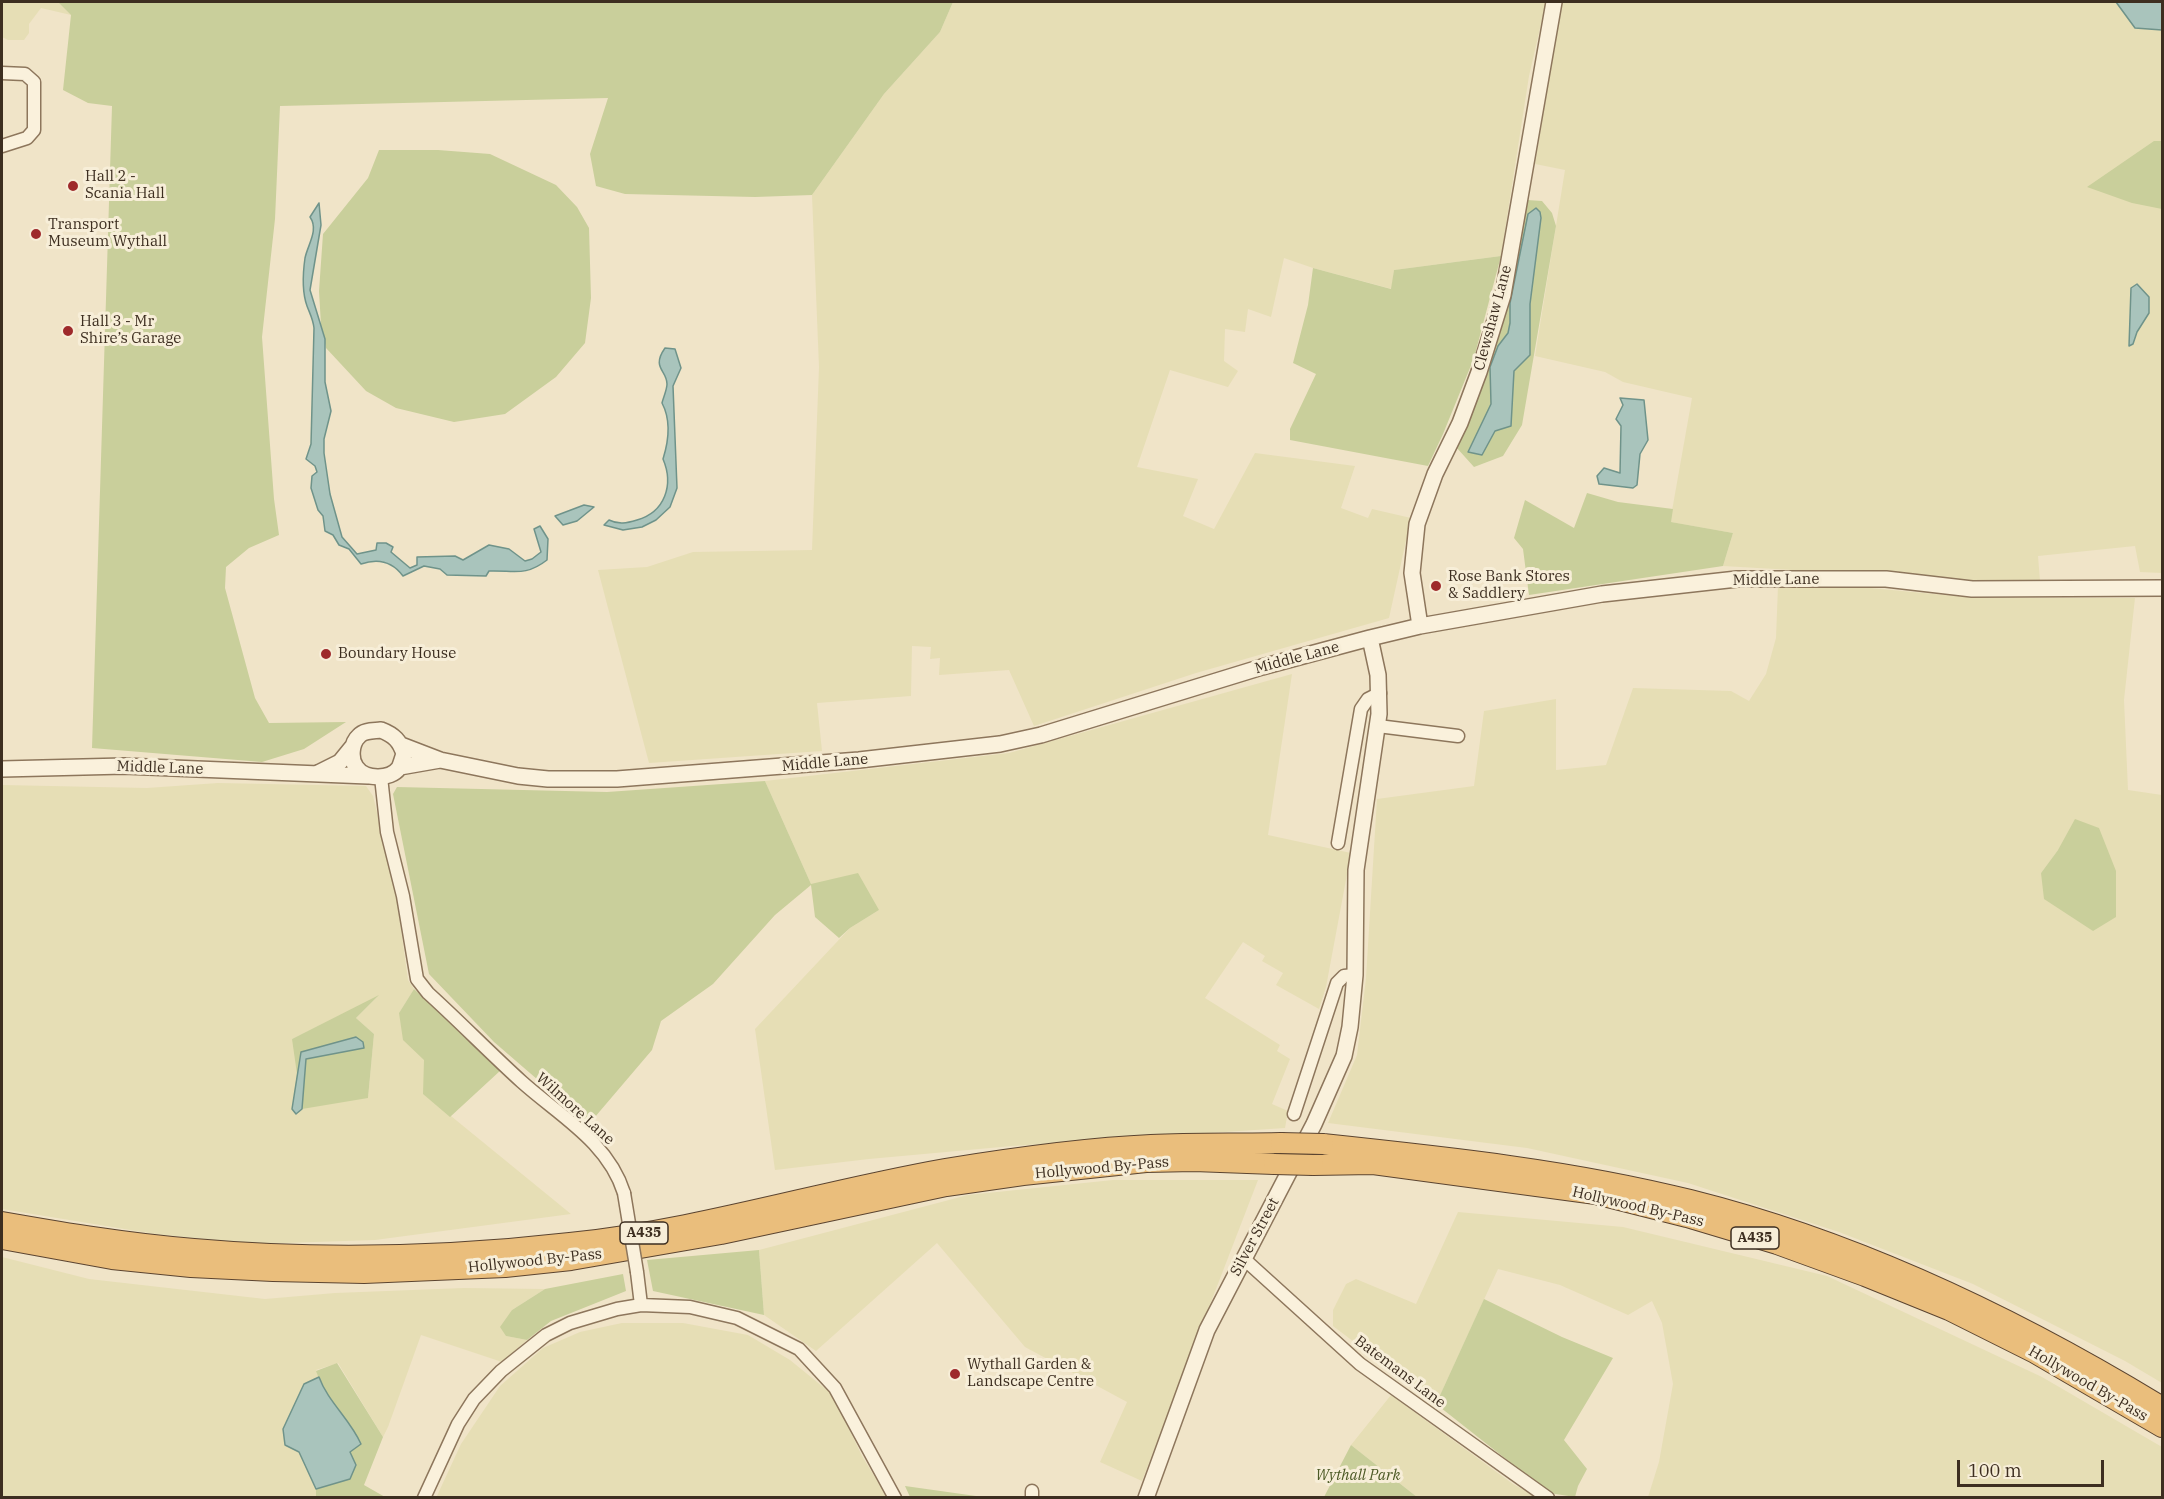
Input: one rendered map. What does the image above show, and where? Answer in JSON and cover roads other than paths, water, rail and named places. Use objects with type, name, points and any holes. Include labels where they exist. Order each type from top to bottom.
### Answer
[{"type":"highway","name":"Hollywood By-Pass","points":[[2,1222],[194,1250],[279,1254],[373,1254],[504,1248],[570,1243],[641,1233],[942,1170],[1022,1157],[1149,1145],[1323,1144],[1450,1157],[1603,1181],[1691,1201],[1783,1227],[1871,1260],[1956,1296],[2043,1338],[2163,1407]]},
{"type":"highway","name":"Hollywood By-Pass","points":[[2,1239],[112,1258],[214,1268],[364,1273],[505,1267],[571,1260],[721,1234],[946,1186],[1023,1175],[1146,1162],[1373,1164],[1596,1194],[1687,1217],[1777,1244],[1949,1310],[2035,1353],[2163,1427]]},
{"type":"street","name":"Clewshaw Lane","points":[[1420,626],[1412,573],[1417,524],[1435,474],[1460,423],[1503,295],[1554,2]]},
{"type":"street","points":[[2,73],[25,74],[34,82],[34,130],[27,138],[2,146]]},
{"type":"street","name":"Middle Lane","points":[[318,773],[340,762],[359,736],[367,731],[381,730],[391,734],[401,745],[440,760],[518,776],[548,779],[617,779],[871,759],[1000,744],[1041,735],[1262,667],[1420,626],[1602,594],[1737,579],[1886,579],[1972,589],[2163,588]]},
{"type":"street","name":"Silver Street","points":[[1146,1497],[1208,1330],[1243,1258],[1314,1124],[1344,1056],[1350,1027],[1355,975],[1356,870],[1378,726],[1380,693],[1370,638]]},
{"type":"street","points":[[1338,843],[1361,709],[1368,699],[1380,693]]},
{"type":"street","points":[[1378,726],[1458,736]]},
{"type":"street","points":[[400,767],[404,754],[401,745]]},
{"type":"street","points":[[353,746],[352,758],[356,768],[375,776]]},
{"type":"street","name":"Middle Lane","points":[[2,770],[124,766],[375,776],[393,773],[400,767],[440,760]]},
{"type":"street","name":"Wilmore Lane","points":[[375,776],[403,896],[417,979],[428,993],[523,1082],[597,1145],[611,1163],[624,1193],[641,1305]]},
{"type":"street","points":[[1294,1113],[1337,983],[1344,976],[1355,975]]},
{"type":"street","name":"Batemans Lane","points":[[1243,1258],[1360,1364],[1548,1497]]},
{"type":"street","points":[[424,1497],[458,1424],[474,1399],[501,1371],[546,1335],[570,1323],[617,1309],[641,1305],[690,1307],[737,1318],[799,1349],[835,1388],[895,1497]]},
{"type":"water","points":[[2116,2],[2162,2],[2162,30],[2135,28]]},
{"type":"water","points":[[319,203],[321,225],[310,290],[325,339],[325,382],[331,411],[324,439],[324,453],[330,494],[342,537],[357,554],[376,550],[377,543],[386,543],[393,547],[391,552],[410,568],[417,565],[417,557],[455,556],[463,560],[489,545],[509,549],[525,561],[532,559],[541,552],[534,529],[540,526],[548,539],[547,560],[539,565],[526,571],[489,571],[486,576],[447,575],[440,569],[424,566],[403,576],[394,567],[384,562],[373,561],[361,564],[349,549],[339,545],[333,535],[325,531],[323,516],[318,510],[311,488],[312,476],[317,472],[315,466],[306,459],[311,444],[314,328],[305,300],[303,276],[305,258],[313,232],[310,217]]},
{"type":"water","points":[[1536,208],[1541,218],[1530,304],[1530,355],[1514,371],[1511,426],[1495,431],[1482,455],[1468,452],[1491,404],[1490,367],[1498,346],[1508,333],[1510,303],[1528,214]]},
{"type":"water","points":[[2137,284],[2149,297],[2149,313],[2137,332],[2133,344],[2129,346],[2131,288]]},
{"type":"water","points":[[665,348],[675,349],[681,368],[673,386],[677,488],[670,507],[656,520],[642,527],[623,530],[604,525],[609,520],[623,523],[647,516],[654,511],[665,496],[668,478],[663,459],[668,430],[667,416],[662,403],[667,384],[659,360]]},
{"type":"water","points":[[1620,398],[1644,400],[1648,440],[1640,454],[1637,485],[1633,488],[1599,484],[1597,476],[1604,468],[1620,473],[1621,426],[1616,419],[1623,405]]},
{"type":"water","points":[[584,505],[594,507],[577,521],[563,525],[555,516]]},
{"type":"water","points":[[356,1037],[363,1042],[364,1048],[306,1059],[302,1109],[296,1114],[292,1109],[301,1052]]},
{"type":"water","points":[[319,1377],[361,1444],[350,1452],[356,1465],[350,1479],[316,1489],[299,1452],[285,1445],[283,1429],[304,1384]]},
{"type":"place","name":"Hall 2 - Scania Hall","points":[[73,186]]},
{"type":"place","name":"Transport Museum Wythall","points":[[36,234]]},
{"type":"place","name":"Hall 3 - Mr Shire’s Garage","points":[[68,331]]},
{"type":"place","name":"Rose Bank Stores & Saddlery","points":[[1436,586]]},
{"type":"place","name":"Boundary House","points":[[326,654]]},
{"type":"place","name":"Wythall Garden & Landscape Centre","points":[[955,1374]]},
{"type":"park label","name":"Wythall Park","points":[[1358,1476]]}]
